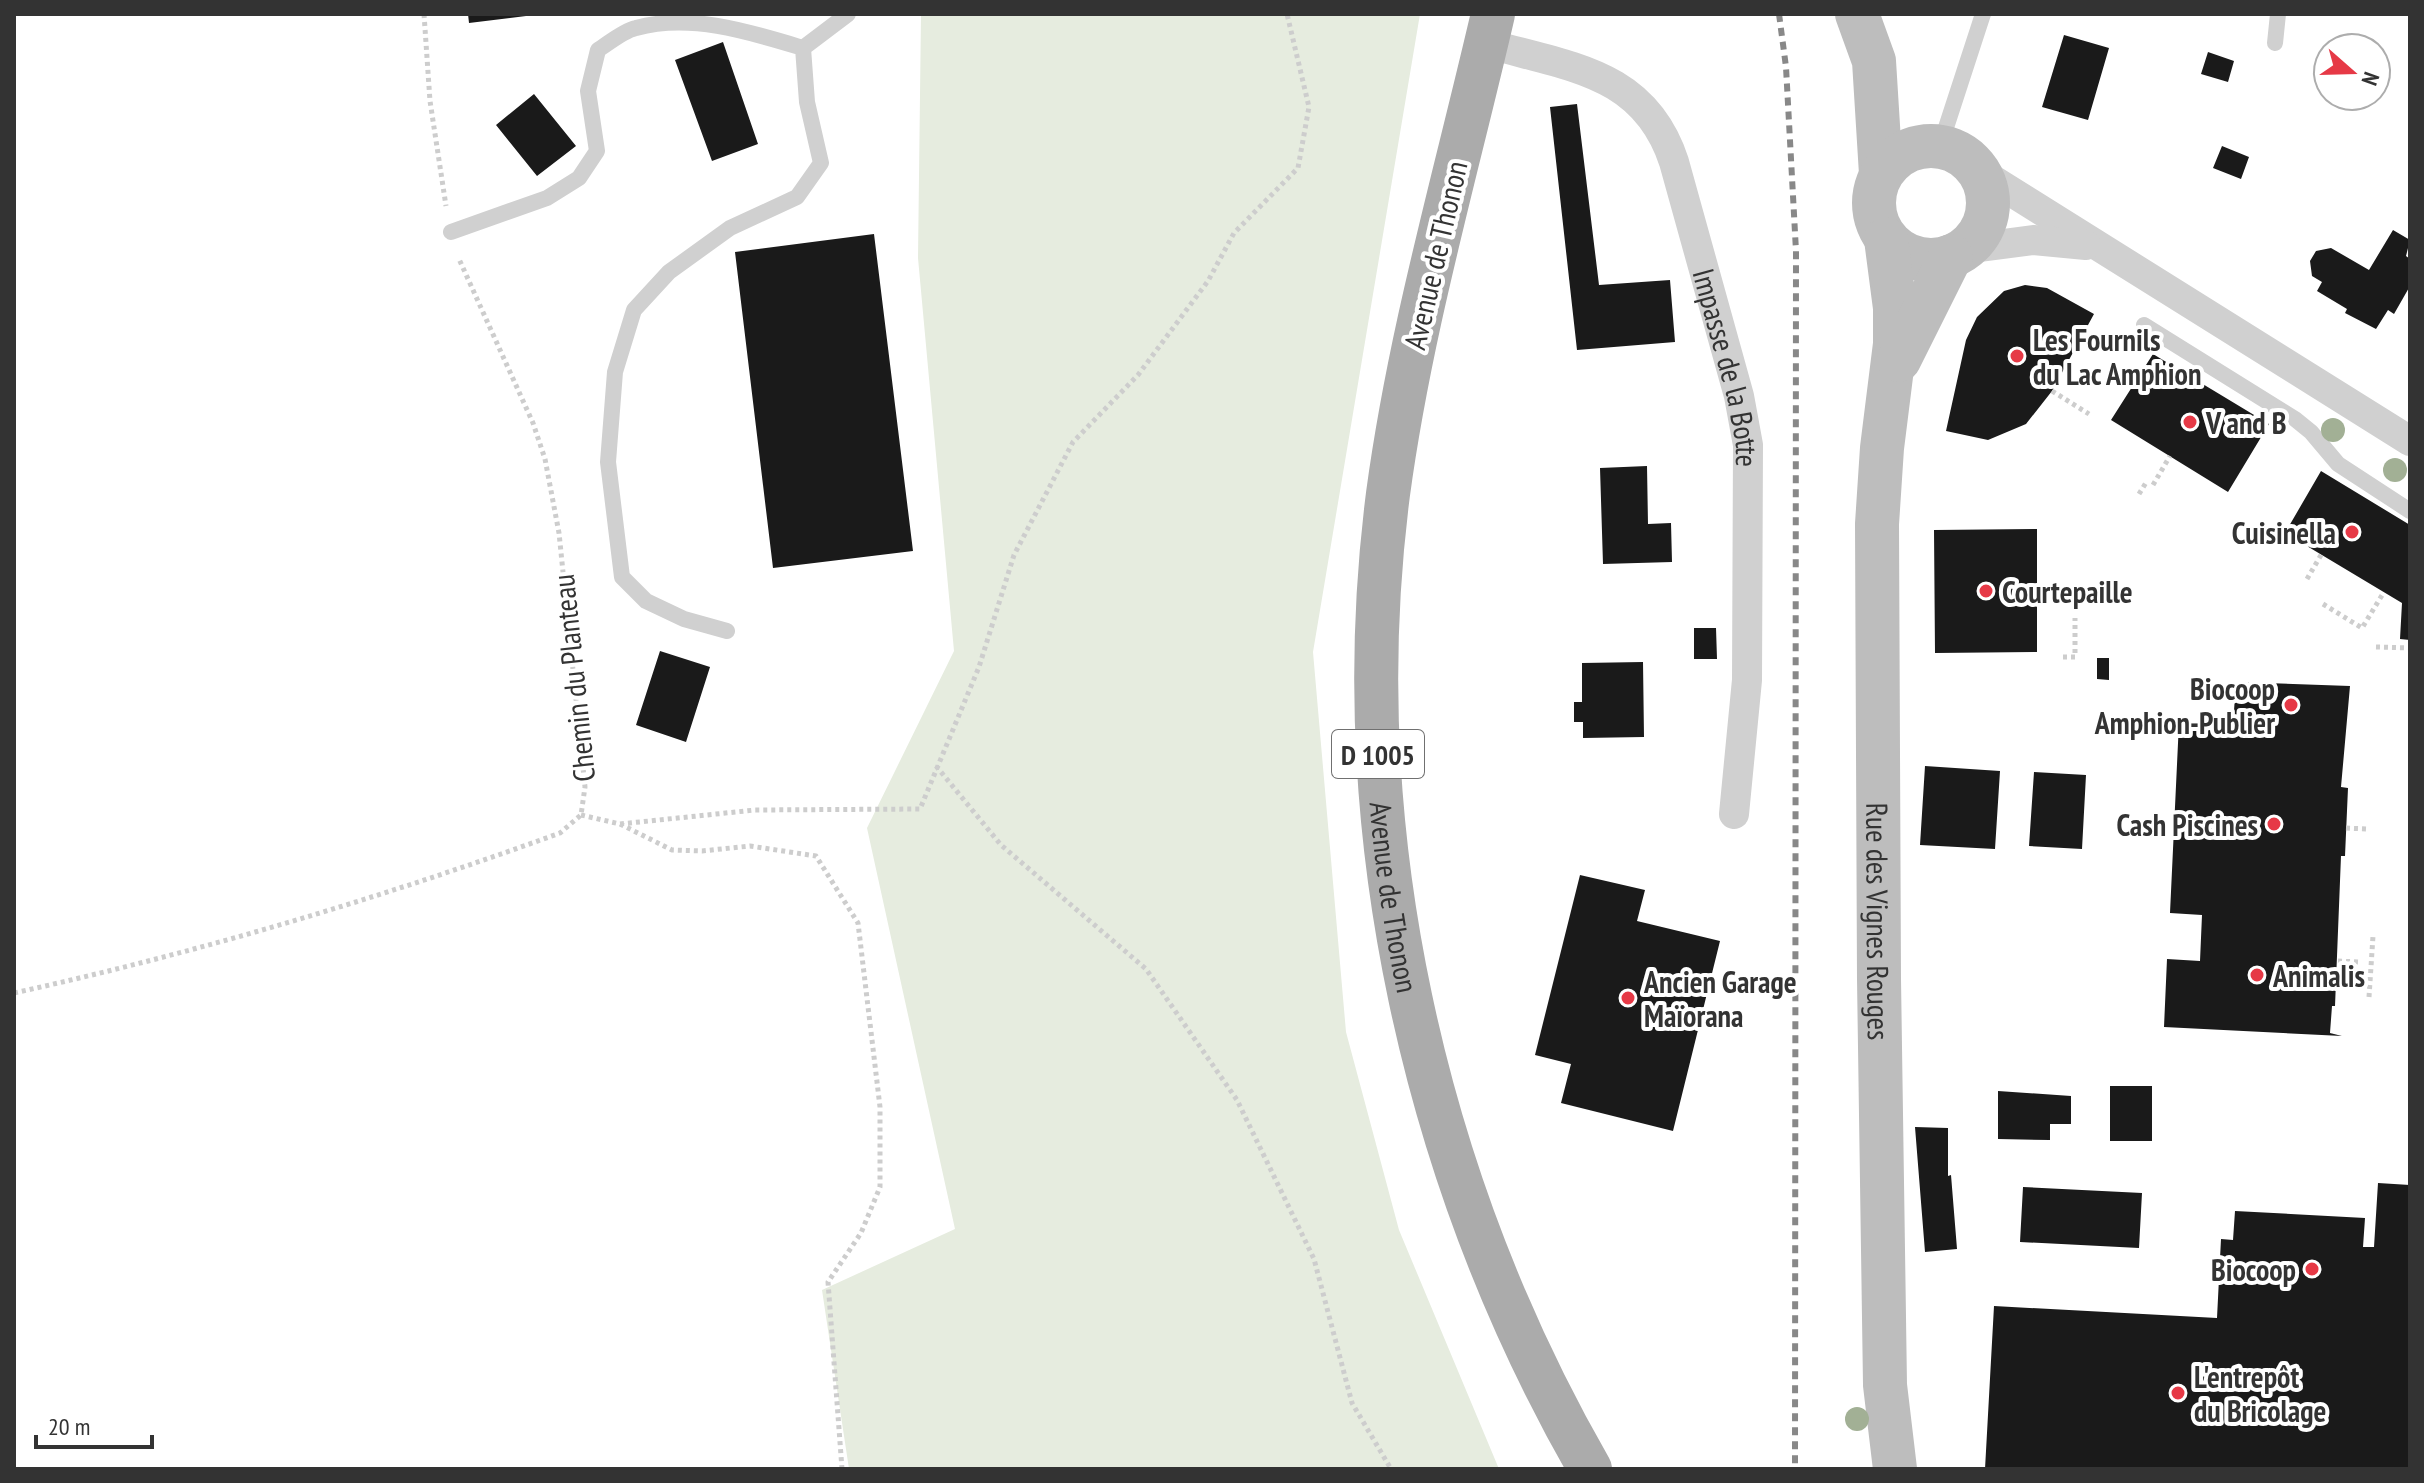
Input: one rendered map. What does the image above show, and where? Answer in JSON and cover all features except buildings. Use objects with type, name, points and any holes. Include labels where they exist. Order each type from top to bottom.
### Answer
[{"type":"main road","name":"Avenue de Thonon","points":[[1489,28],[1417,325],[1397,439],[1380,583],[1378,757],[1398,930],[1435,1099],[1490,1264],[1524,1344],[1590,1469]]},
{"type":"street","points":[[1857,14],[1874,61],[1881,174],[1874,207],[1886,239],[1901,252],[1920,259],[2033,240],[2094,245]]},
{"type":"street","name":"Impasse de la Botte","points":[[1489,28],[1609,80],[1642,104],[1669,148],[1739,396],[1748,445],[1747,680],[1734,814]]},
{"type":"street","points":[[1874,61],[1938,146]]},
{"type":"street","points":[[1881,174],[1905,152],[1938,146],[1962,154],[1980,172],[2094,245],[2168,286],[2410,441]]},
{"type":"street","points":[[1958,253],[1981,230],[1988,207],[1980,172]]},
{"type":"street","name":"Rue des Vignes Rouges","points":[[1886,239],[1895,308],[1893,373],[1882,448],[1878,512],[1877,721],[1883,1344],[1895,1469]]},
{"type":"street","name":"Rue des Vignes Rouges","points":[[1893,373],[1958,253]]},
{"type":"lane","points":[[803,48],[848,14]]},
{"type":"lane","points":[[1938,146],[1983,14]]},
{"type":"lane","points":[[2275,43],[2278,14]]},
{"type":"lane","points":[[451,232],[547,198],[579,178],[597,151],[588,91],[598,50],[634,28],[692,22],[750,32],[803,48]]},
{"type":"lane","points":[[727,631],[684,619],[646,601],[622,577],[608,462],[615,372],[634,310],[669,272],[730,228],[797,197],[821,163],[807,102],[803,48]]},
{"type":"lane","points":[[2144,325],[2295,419],[2311,432],[2338,464],[2410,511]]},
{"type":"path","name":"Chemin du Planteau","points":[[14,993],[118,970],[332,911],[560,833],[581,815],[585,787],[554,496],[533,423],[479,308],[451,232],[430,101],[424,14]]},
{"type":"path","points":[[620,824],[755,810],[920,809],[935,765],[979,667],[1014,555],[1073,442],[1138,375],[1208,281],[1234,233],[1298,168],[1309,107],[1287,14]]},
{"type":"path","points":[[2052,391],[2089,414]]},
{"type":"path","points":[[2139,494],[2170,456]]},
{"type":"path","points":[[2307,579],[2321,555]]},
{"type":"path","points":[[2323,604],[2362,628],[2384,592]]},
{"type":"path","points":[[2063,657],[2075,657],[2075,618]]},
{"type":"path","points":[[2376,647],[2410,648]]},
{"type":"path","points":[[935,765],[1001,845],[1146,969],[1237,1100],[1314,1259],[1352,1403],[1391,1469]]},
{"type":"path","points":[[581,815],[620,824],[672,850],[702,851],[750,846],[816,856],[858,923],[880,1107],[880,1187],[861,1233],[828,1282],[842,1469]]},
{"type":"path","points":[[2346,828],[2367,829]]},
{"type":"path","points":[[2369,997],[2373,936]]},
{"type":"path","points":[[2338,961],[2359,962]]},
{"type":"shaded area","points":[[921,14],[1420,14],[1313,652],[1346,1032],[1399,1230],[1499,1469],[849,1469],[822,1290],[955,1229],[867,828],[954,651],[918,258]]},
{"type":"railway","points":[[1779,14],[1786,67],[1796,251],[1795,1469]]},
{"type":"place","name":"Les Fournils du Lac Amphion","points":[[2017,356]]},
{"type":"place","name":"V and B","points":[[2190,422]]},
{"type":"place","name":"Cuisinella","points":[[2352,532]]},
{"type":"place","name":"Courtepaille","points":[[1986,591]]},
{"type":"place","name":"Biocoop Amphion-Publier","points":[[2291,705]]},
{"type":"place","name":"Cash Piscines","points":[[2274,824]]},
{"type":"place","name":"Animalis","points":[[2257,975]]},
{"type":"place","name":"Ancien Garage Maïorana","points":[[1628,998]]},
{"type":"place","name":"Biocoop","points":[[2312,1269]]},
{"type":"place","name":"L'entrepôt du Bricolage","points":[[2178,1393]]}]
